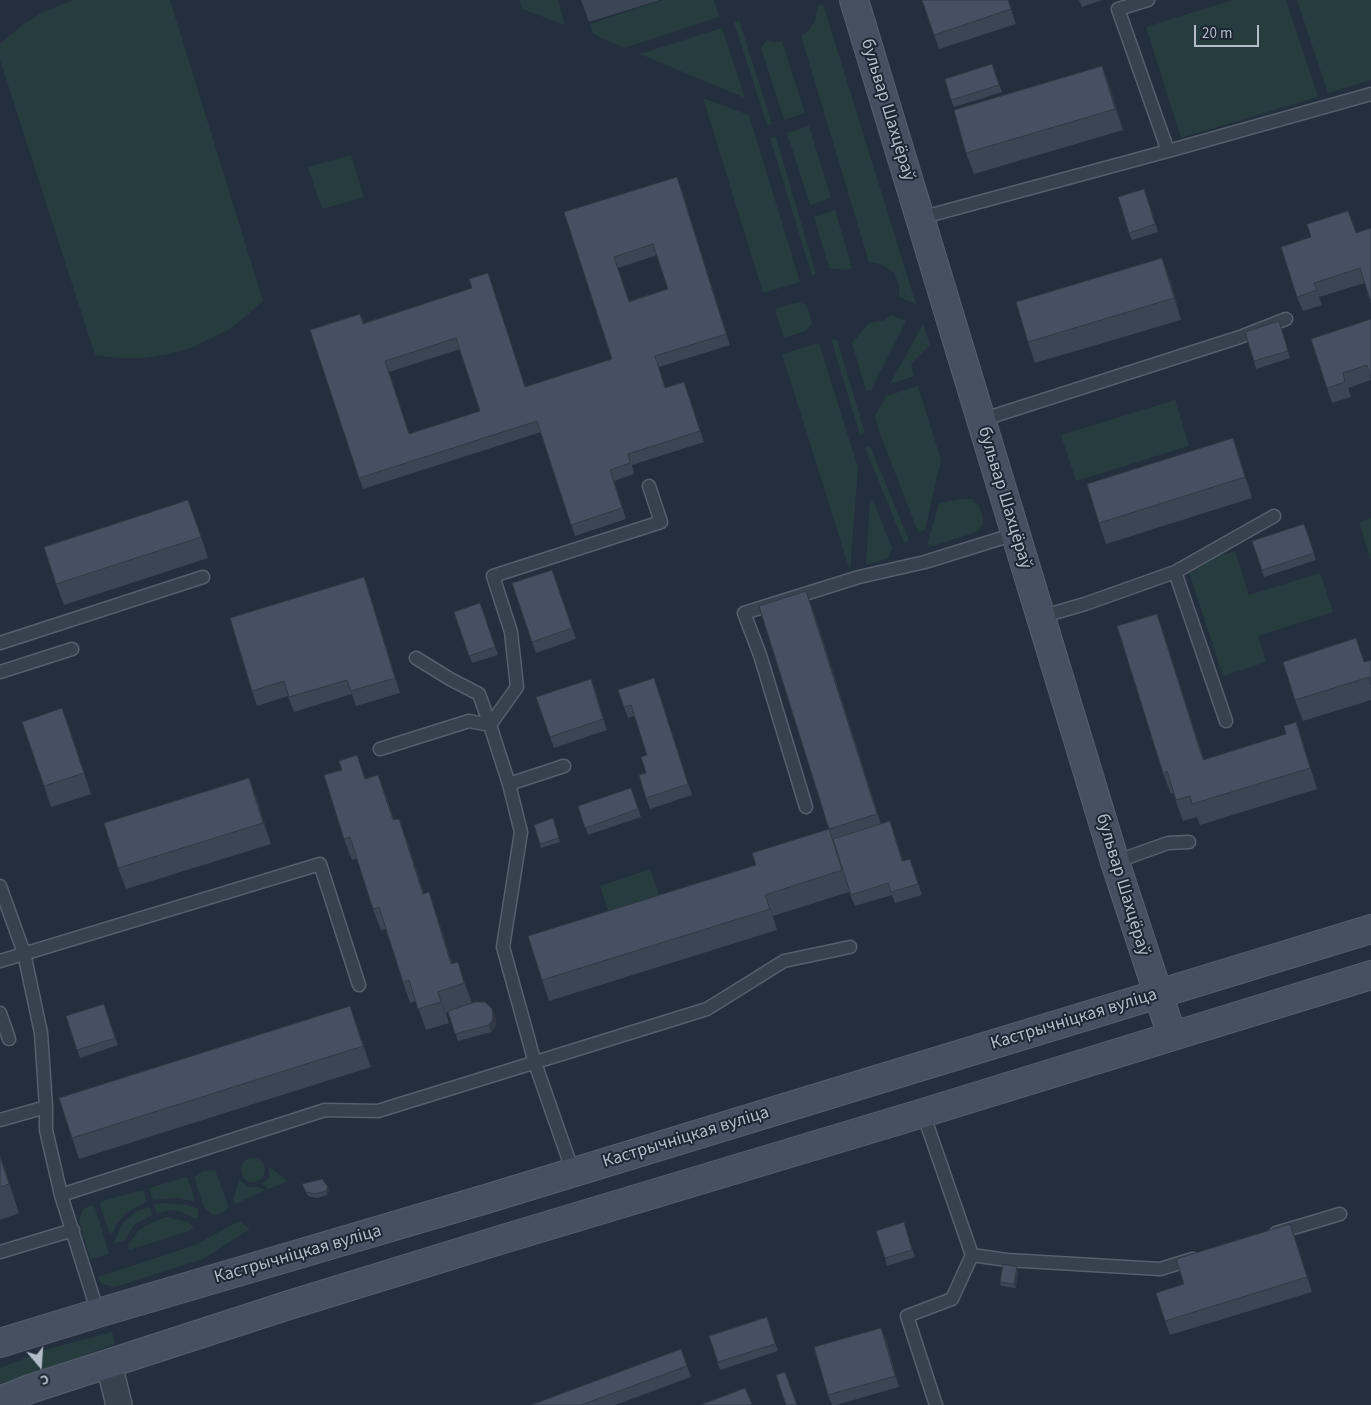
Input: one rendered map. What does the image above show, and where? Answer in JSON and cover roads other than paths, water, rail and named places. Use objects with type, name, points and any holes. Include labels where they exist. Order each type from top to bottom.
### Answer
[{"type":"main road","name":"бульвар Шахцёраў","points":[[854,0],[1114,862],[1172,1036]]},
{"type":"main road","name":"Кастрычніцкая вуліца","points":[[0,1343],[486,1199],[1371,930]]},
{"type":"main road","points":[[0,1401],[295,1303],[1371,975]]},
{"type":"street","points":[[109,1364],[119,1405]]},
{"type":"lane","points":[[1148,0],[1118,8],[1168,151]]},
{"type":"lane","points":[[920,218],[1371,94]]},
{"type":"lane","points":[[981,420],[1240,337],[1286,319]]},
{"type":"lane","points":[[490,726],[517,687],[511,632],[493,576],[661,522],[649,486]]},
{"type":"lane","points":[[1040,617],[1085,604],[1175,572],[1274,516]]},
{"type":"lane","points":[[806,807],[760,655],[744,613],[859,577],[925,562],[1015,534]]},
{"type":"lane","points":[[1175,572],[1226,720]]},
{"type":"lane","points":[[0,643],[203,576]]},
{"type":"lane","points":[[0,672],[72,649]]},
{"type":"lane","points":[[416,658],[479,694],[509,784],[521,832],[503,947],[535,1063],[573,1172]]},
{"type":"lane","points":[[380,750],[469,721],[490,726]]},
{"type":"lane","points":[[509,784],[564,766]]},
{"type":"lane","points":[[1114,862],[1168,843],[1189,842]]},
{"type":"lane","points":[[0,961],[320,864],[359,985]]},
{"type":"lane","points":[[0,886],[24,953],[41,1033],[46,1130],[61,1195],[98,1313]]},
{"type":"lane","points":[[61,1195],[325,1110],[378,1111],[707,1009],[784,961],[850,947]]},
{"type":"lane","points":[[0,1012],[9,1039]]},
{"type":"lane","points":[[0,1120],[46,1107]]},
{"type":"lane","points":[[923,1113],[972,1254],[952,1299],[907,1316],[936,1405]]},
{"type":"lane","points":[[1264,1237],[1340,1214]]},
{"type":"lane","points":[[0,1252],[73,1230]]},
{"type":"lane","points":[[972,1254],[1007,1260],[1160,1270],[1207,1255]]}]
